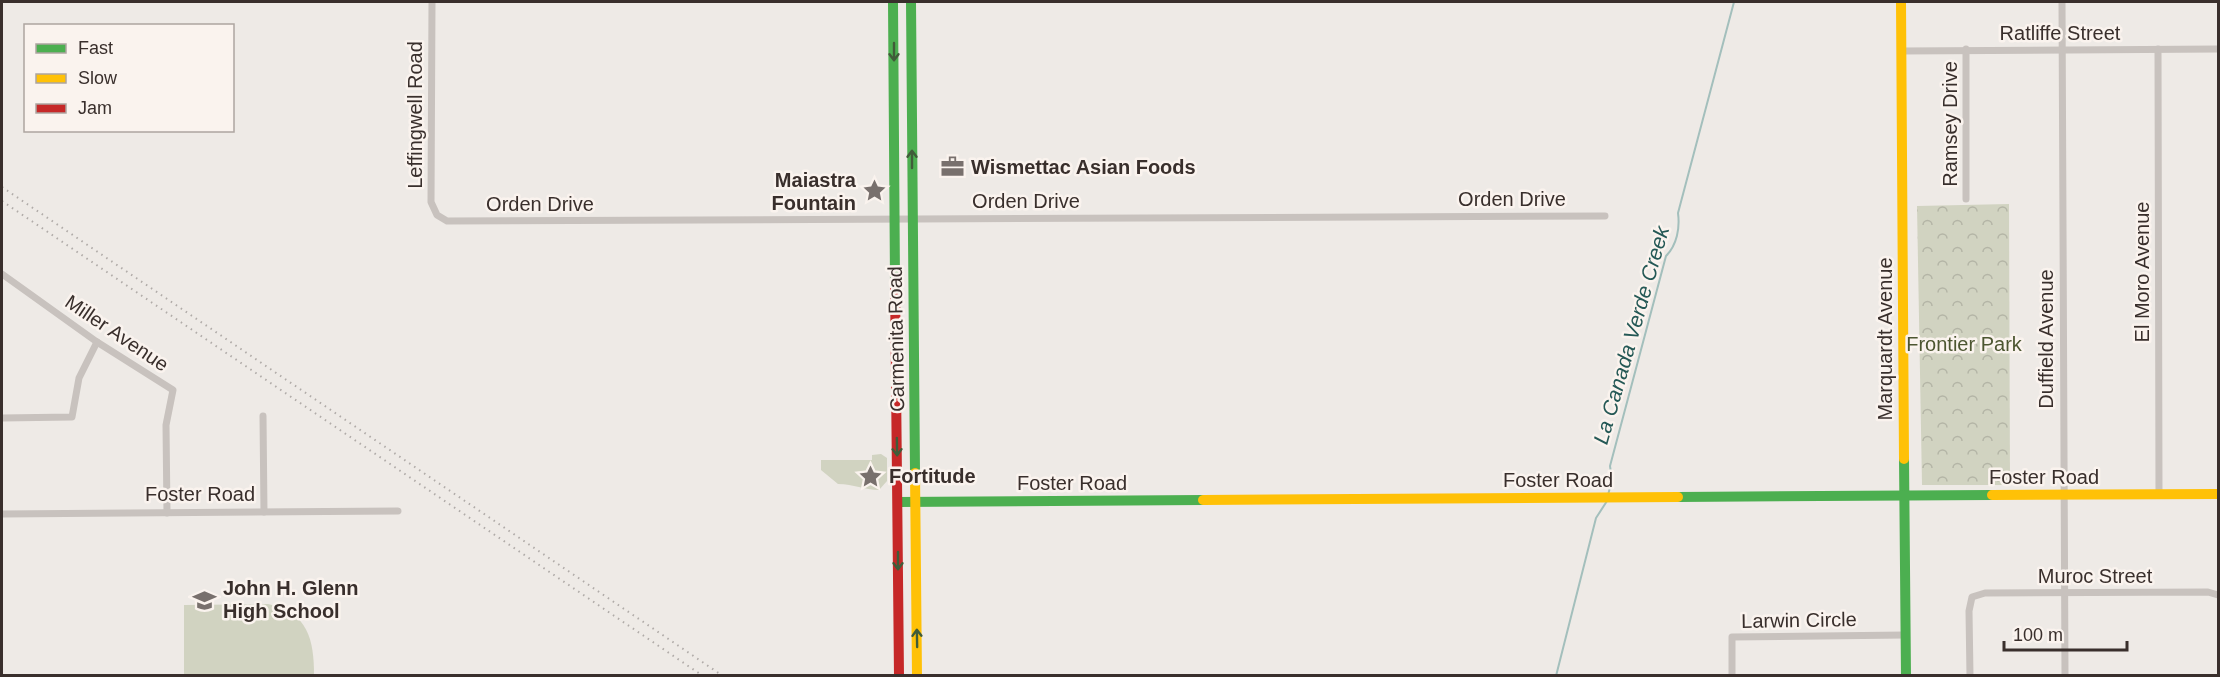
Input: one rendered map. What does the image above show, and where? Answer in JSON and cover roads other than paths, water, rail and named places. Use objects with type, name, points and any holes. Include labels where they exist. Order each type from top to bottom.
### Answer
[{"type":"street","name":"Leffingwell Road","points":[[432,2],[431,202],[437,215],[447,220]]},
{"type":"street","name":"Carmenita Road","points":[[893,2],[899,675]]},
{"type":"street","name":"Carmenita Road","points":[[911,2],[917,675]]},
{"type":"street","name":"Marquardt Avenue","points":[[1902,2],[1906,675]]},
{"type":"street","name":"Duffield Avenue","points":[[2062,2],[2065,675]]},
{"type":"street","name":"Ratliffe Street","points":[[1902,51],[2061,48],[2218,49]]},
{"type":"street","name":"Ramsey Drive","points":[[1966,49],[1966,199]]},
{"type":"street","name":"El Moro Avenue","points":[[2158,49],[2159,494]]},
{"type":"street","name":"Orden Drive","points":[[447,220],[1605,216]]},
{"type":"street","name":"Miller Avenue","points":[[2,274],[97,342],[172,390],[166,425],[167,513]]},
{"type":"street","points":[[2,418],[72,417],[79,378],[97,342]]},
{"type":"street","points":[[263,416],[264,512]]},
{"type":"street","name":"Foster Road","points":[[898,502],[2218,494]]},
{"type":"street","name":"Foster Road","points":[[2,514],[398,511]]},
{"type":"street","name":"Muroc Street","points":[[1970,675],[1969,610],[1972,597],[1985,593],[2208,592],[2218,595]]},
{"type":"street","name":"Larwin Circle","points":[[1732,675],[1732,637],[1905,635]]},
{"type":"waterway","name":"La Canada Verde Creek","points":[[1608,495],[1612,480],[1610,466],[1666,256],[1677,236],[1678,213],[1734,2]]},
{"type":"waterway","name":"La Canada Verde Creek","points":[[1556,676],[1596,518],[1607,501]]},
{"type":"railway","points":[[2,187],[723,676]]},
{"type":"railway","points":[[2,201],[703,676]]},
{"type":"place","name":"Wismettac Asian Foods","points":[[953,167]]},
{"type":"place","name":"Maiastra Fountain","points":[[874,191]]},
{"type":"place","name":"Fortitude","points":[[871,476]]},
{"type":"place","name":"John H. Glenn High School","points":[[205,600]]},
{"type":"park label","name":"Frontier Park","points":[[1964,344]]}]
